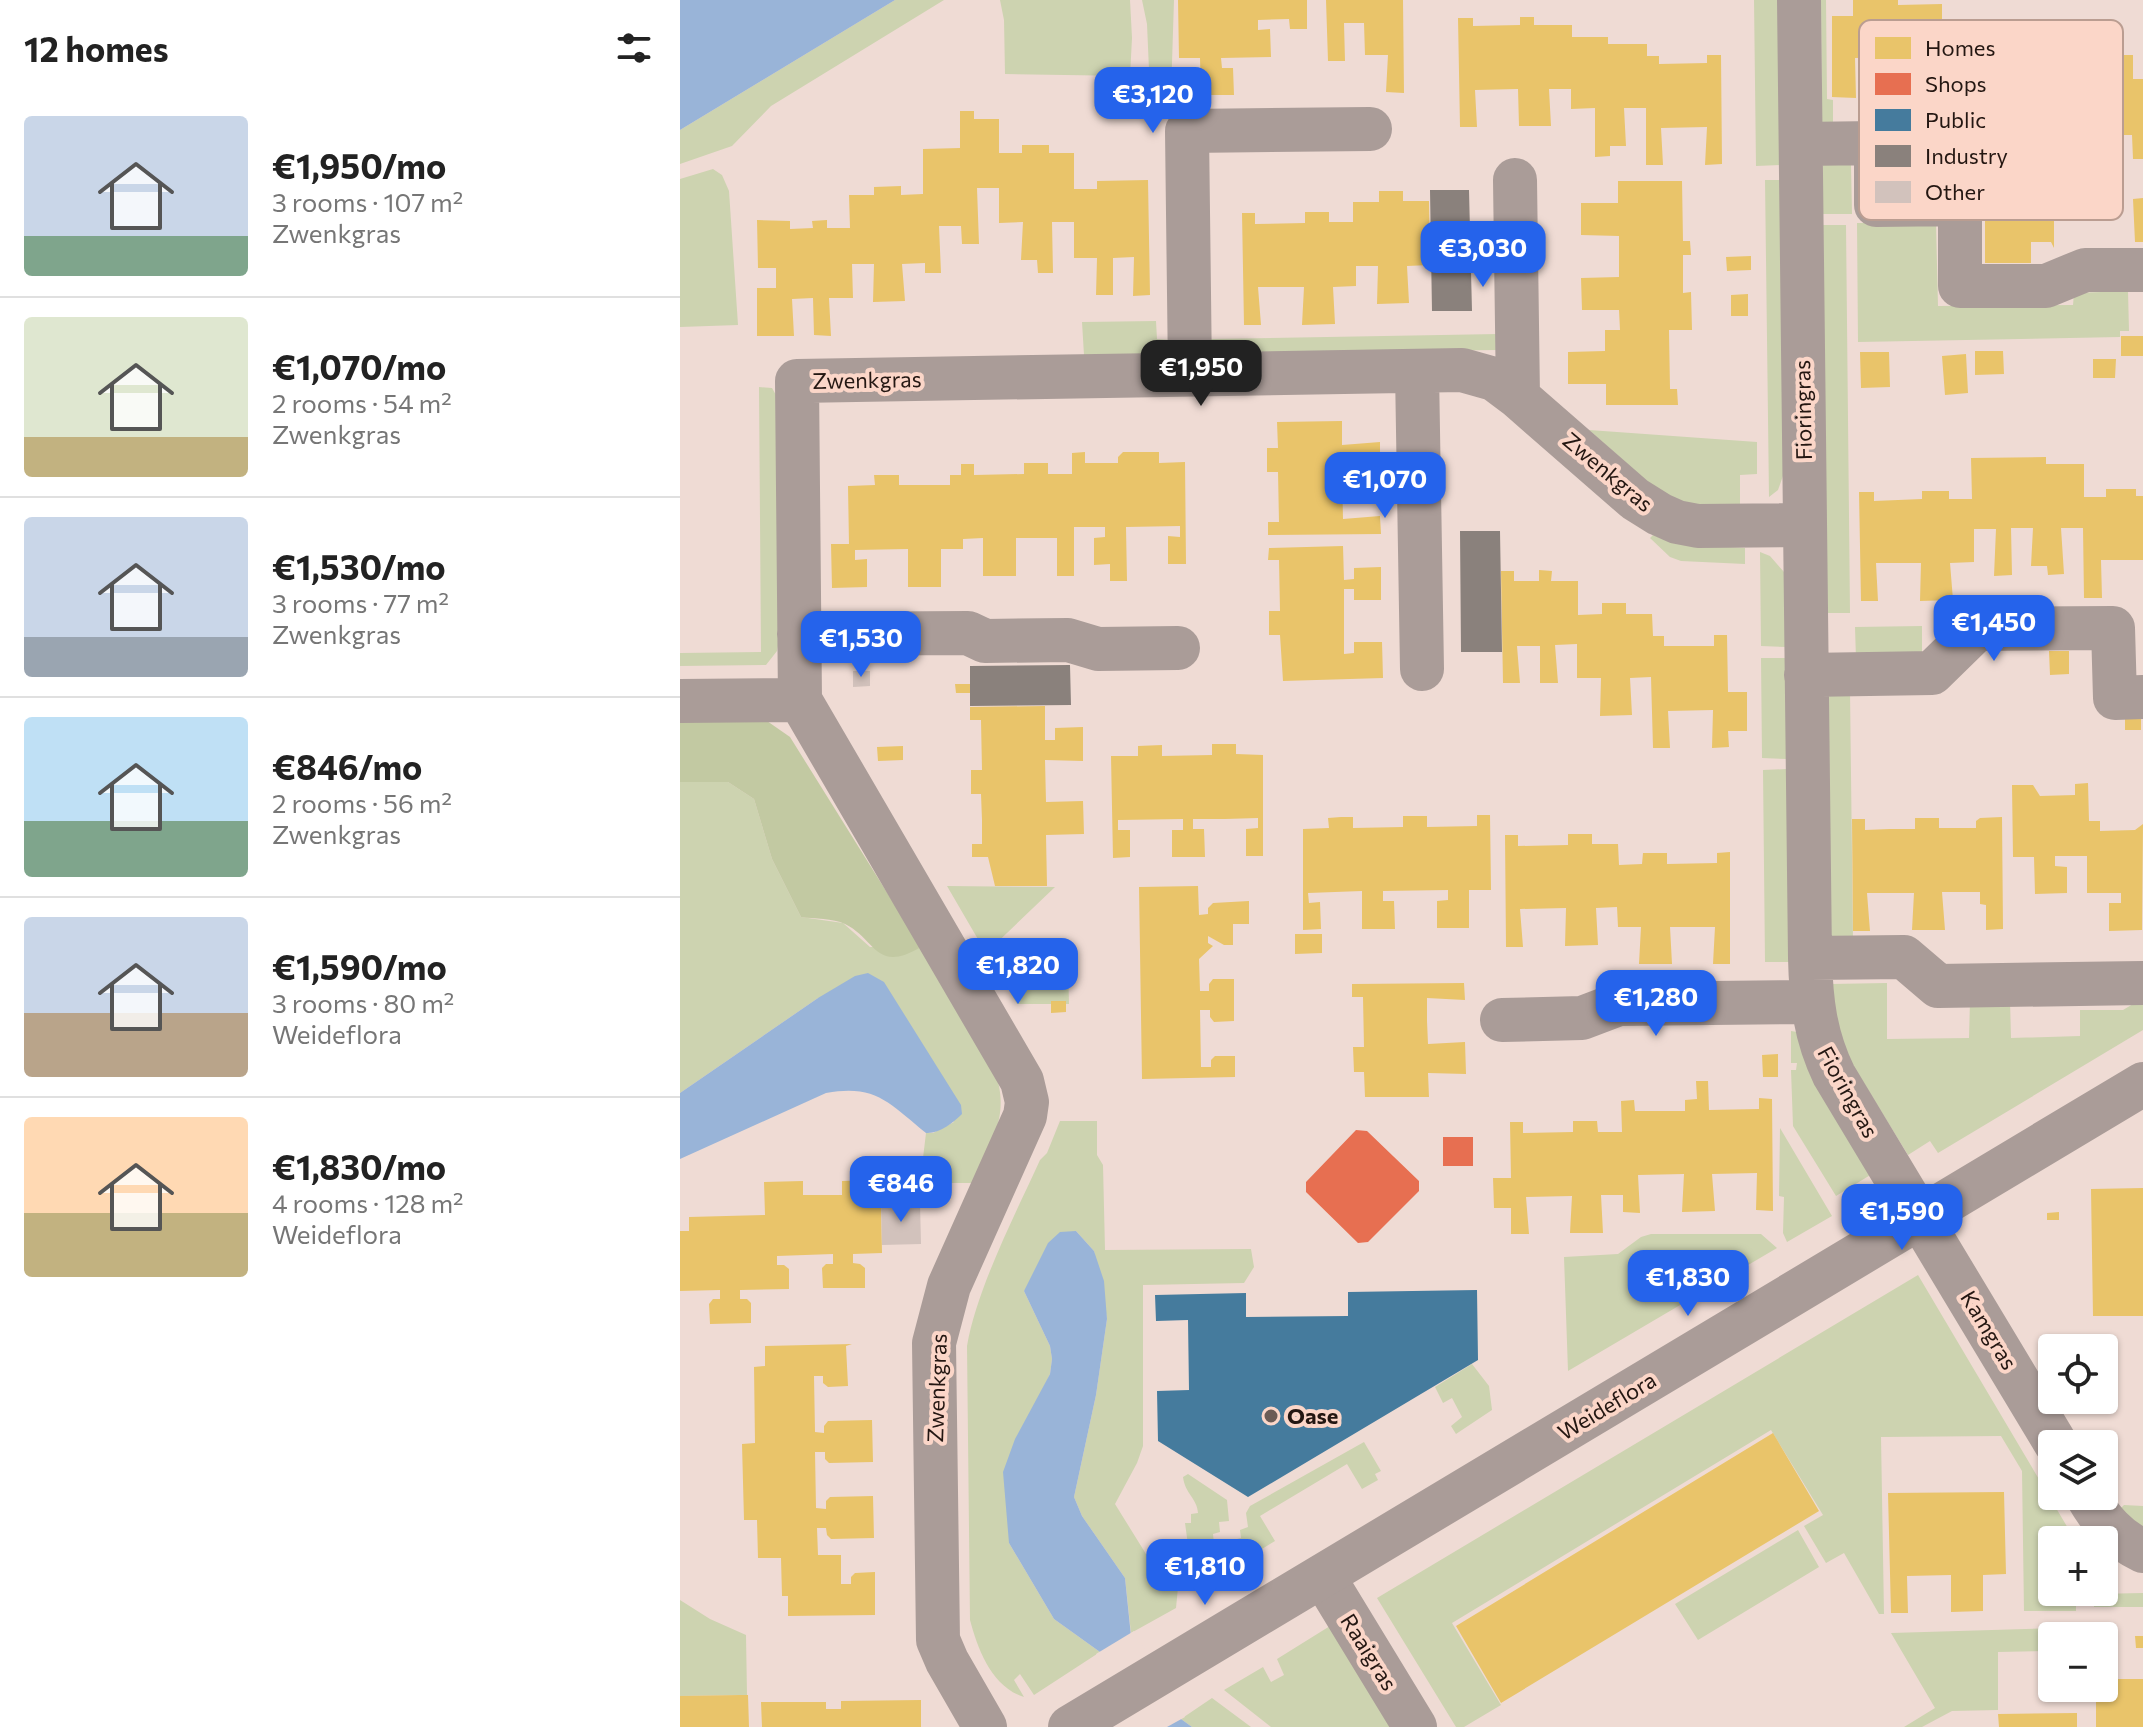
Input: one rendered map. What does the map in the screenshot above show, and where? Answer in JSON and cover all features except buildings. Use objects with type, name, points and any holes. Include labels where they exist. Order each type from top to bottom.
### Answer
[{"type":"street","name":"Fioringras","points":[[1799,0],[1811,1002],[1822,1052],[1921,1217]]},
{"type":"street","points":[[1190,374],[1187,131],[1370,129]]},
{"type":"street","points":[[1801,144],[1859,143]]},
{"type":"street","points":[[1515,180],[1518,397]]},
{"type":"street","points":[[1960,220],[1960,286],[2046,286],[2085,270],[2143,270]]},
{"type":"street","name":"Zwenkgras","points":[[985,1727],[938,1640],[934,1343],[949,1286],[1025,1116],[1025,1091],[800,700],[797,381],[1462,370],[1494,379],[1635,499],[1659,514],[1698,526],[1804,525]]},
{"type":"street","points":[[1417,371],[1422,669]]},
{"type":"street","points":[[1806,675],[1932,673],[1977,629],[2113,628],[2115,698],[2143,697]]},
{"type":"street","points":[[799,634],[968,633],[985,641],[1068,640],[1098,649],[1178,648]]},
{"type":"street","points":[[680,701],[800,700]]},
{"type":"street","points":[[1810,958],[1904,957],[1938,986],[2143,983]]},
{"type":"street","points":[[1502,1020],[1582,1018],[1619,1004],[1811,1002]]},
{"type":"street","name":"Weideflora","points":[[1083,1719],[2143,1084]]},
{"type":"street","name":"Kamgras","points":[[1921,1217],[2048,1430]]},
{"type":"street","points":[[2096,1510],[2122,1541],[2143,1551]]},
{"type":"street","name":"Raaigras","points":[[1323,1576],[1415,1727]]},
{"type":"green space","points":[[895,0],[944,0],[771,106],[732,146],[680,164],[680,130]]},
{"type":"green space","points":[[1000,0],[1130,0],[1130,76],[1005,74],[1004,20]]},
{"type":"green space","points":[[1142,0],[1174,0],[1171,94],[1150,93],[1147,24]]},
{"type":"green space","points":[[1754,0],[1779,0],[1780,165],[1756,166]]},
{"type":"green space","points":[[1821,0],[1826,0],[1827,99],[1833,100],[1833,123],[1822,123]]},
{"type":"green space","points":[[1823,165],[1851,165],[1852,214],[1823,214]]},
{"type":"green space","points":[[713,169],[722,175],[729,191],[738,325],[680,327],[680,179]]},
{"type":"green space","points":[[1765,180],[1781,180],[1784,473],[1778,490],[1769,497]]},
{"type":"green space","points":[[1857,223],[1936,223],[1938,306],[2073,305],[2074,293],[2128,291],[2129,331],[2120,331],[2120,337],[1858,342]]},
{"type":"green space","points":[[1823,225],[1846,225],[1850,613],[1826,613]]},
{"type":"green space","points":[[1156,321],[1157,339],[1170,340],[1170,354],[1084,355],[1082,322]]},
{"type":"green space","points":[[1498,334],[1498,350],[1210,353],[1210,339]]},
{"type":"green space","points":[[759,387],[772,388],[776,395],[780,636],[777,651],[766,665],[680,666],[680,653],[761,652]]},
{"type":"green space","points":[[1589,430],[1757,442],[1757,474],[1740,475],[1740,506],[1687,505],[1658,491]]},
{"type":"green space","points":[[1653,535],[1673,543],[1745,548],[1745,564],[1681,561],[1670,557],[1650,538]]},
{"type":"green space","points":[[1760,552],[1770,556],[1784,572],[1786,647],[1761,646]]},
{"type":"green space","points":[[1922,626],[1922,658],[1856,659],[1855,627]]},
{"type":"green space","points":[[1761,658],[1786,658],[1787,759],[1762,758]]},
{"type":"green space","points":[[1827,690],[1850,690],[1853,942],[1831,942]]},
{"type":"green space","points":[[680,721],[767,721],[790,737],[921,947],[894,957],[885,956],[845,924],[801,917],[772,859],[754,799],[728,782],[680,782]]},
{"type":"green space","points":[[1787,769],[1790,962],[1765,962],[1763,770]]},
{"type":"green space","points":[[680,782],[728,782],[754,799],[772,859],[801,917],[843,923],[870,947],[921,947],[998,1082],[998,1121],[974,1183],[920,1183],[926,1133],[933,1133],[954,1122],[818,998],[680,1093]]},
{"type":"green space","points":[[947,886],[1055,887],[986,953]]},
{"type":"green space","points":[[1068,965],[1069,1004],[1017,1004],[995,966]]},
{"type":"green space","points":[[1887,983],[1887,1039],[1969,1038],[1970,1001],[2010,1000],[2011,1038],[2080,1036],[2080,1010],[2123,1010],[2143,998],[2143,1030],[1938,1153],[1930,1141],[1908,1155],[1849,1059],[1835,1020],[1831,984]]},
{"type":"green space","points":[[1791,1031],[1797,1032],[1872,1174],[1836,1196],[1793,1126],[1791,1070],[1796,1070],[1797,1063],[1791,1063]]},
{"type":"green space","points":[[1060,1121],[1097,1121],[1097,1155],[1103,1165],[1105,1250],[1251,1249],[1254,1267],[1244,1283],[1143,1285],[1143,1446],[1115,1504],[1146,1554],[1159,1547],[1179,1577],[1176,1608],[1131,1633],[1125,1578],[1082,1516],[1074,1497],[1096,1395],[1107,1319],[1094,1251],[1076,1231],[1024,1291],[1050,1346],[1052,1359],[1050,1374],[1035,1406],[1009,1543],[1054,1619],[1100,1652],[1034,1695],[1020,1674],[1014,1680],[1024,1697],[1003,1685],[995,1676],[982,1655],[970,1620],[967,1346],[979,1300],[998,1252]]},
{"type":"green space","points":[[1780,1128],[1832,1216],[1787,1242],[1783,1233],[1784,1197],[1779,1196]]},
{"type":"green space","points":[[1651,1234],[1761,1234],[1777,1248],[1568,1371],[1564,1257],[1618,1254],[1641,1237]]},
{"type":"green space","points":[[1918,1275],[2038,1478],[2038,1510],[2057,1510],[2067,1526],[2038,1526],[2038,1606],[2076,1606],[2076,1611],[2024,1611],[2022,1471],[2001,1436],[1881,1437],[1884,1614],[1879,1614],[1844,1553],[1826,1563],[1804,1526],[1823,1515],[1771,1430],[1452,1623],[1501,1705],[1464,1727],[1456,1727],[1377,1598]]},
{"type":"green space","points":[[1472,1364],[1489,1386],[1492,1410],[1456,1434],[1451,1426],[1462,1417],[1452,1398],[1443,1403],[1435,1387]]},
{"type":"green space","points":[[1364,1442],[1381,1471],[1375,1474],[1378,1480],[1362,1489],[1347,1464],[1260,1516],[1275,1541],[1230,1569],[1227,1548],[1234,1547],[1233,1540],[1241,1538],[1240,1530],[1248,1527],[1246,1513],[1250,1506]]},
{"type":"green space","points":[[1188,1474],[1227,1500],[1229,1521],[1219,1522],[1220,1532],[1213,1534],[1214,1543],[1188,1545],[1185,1523],[1191,1523],[1191,1514],[1198,1513],[1196,1503],[1184,1483],[1183,1477]]},
{"type":"green space","points":[[2124,1505],[2143,1506],[2143,1528],[2120,1509]]},
{"type":"green space","points":[[1798,1530],[1819,1567],[1698,1640],[1675,1604]]},
{"type":"green space","points":[[2143,1593],[2143,1607],[2094,1607],[2118,1606],[2118,1594]]},
{"type":"green space","points":[[680,1600],[710,1619],[746,1635],[747,1695],[680,1696]]},
{"type":"green space","points":[[1330,1626],[1391,1727],[1271,1727],[1224,1690],[1263,1667],[1271,1682],[1284,1675],[1277,1659]]},
{"type":"green space","points":[[2038,1629],[2038,1651],[1998,1652],[1998,1710],[1952,1711],[1922,1727],[1904,1727],[1935,1708],[1891,1633]]},
{"type":"green space","points":[[1212,1698],[1251,1727],[1192,1727],[1181,1719]]},
{"type":"water","points":[[680,0],[895,0],[680,130]]},
{"type":"water","points":[[868,973],[884,982],[961,1105],[962,1114],[941,1130],[926,1133],[881,1098],[858,1091],[826,1093],[680,1159],[680,1093],[818,998],[855,976]]},
{"type":"water","points":[[1076,1231],[1094,1251],[1104,1281],[1107,1319],[1096,1395],[1074,1497],[1082,1516],[1125,1578],[1131,1636],[1181,1719],[1192,1727],[1142,1727],[1100,1652],[1054,1619],[1009,1543],[1003,1472],[1015,1439],[1050,1374],[1052,1359],[1050,1346],[1024,1291],[1048,1243],[1060,1232]]},
{"type":"pier","points":[[1134,1631],[1185,1717],[1167,1727],[1138,1727],[1096,1654]]},
{"type":"place","name":"Oase","points":[[1271,1416]]}]
